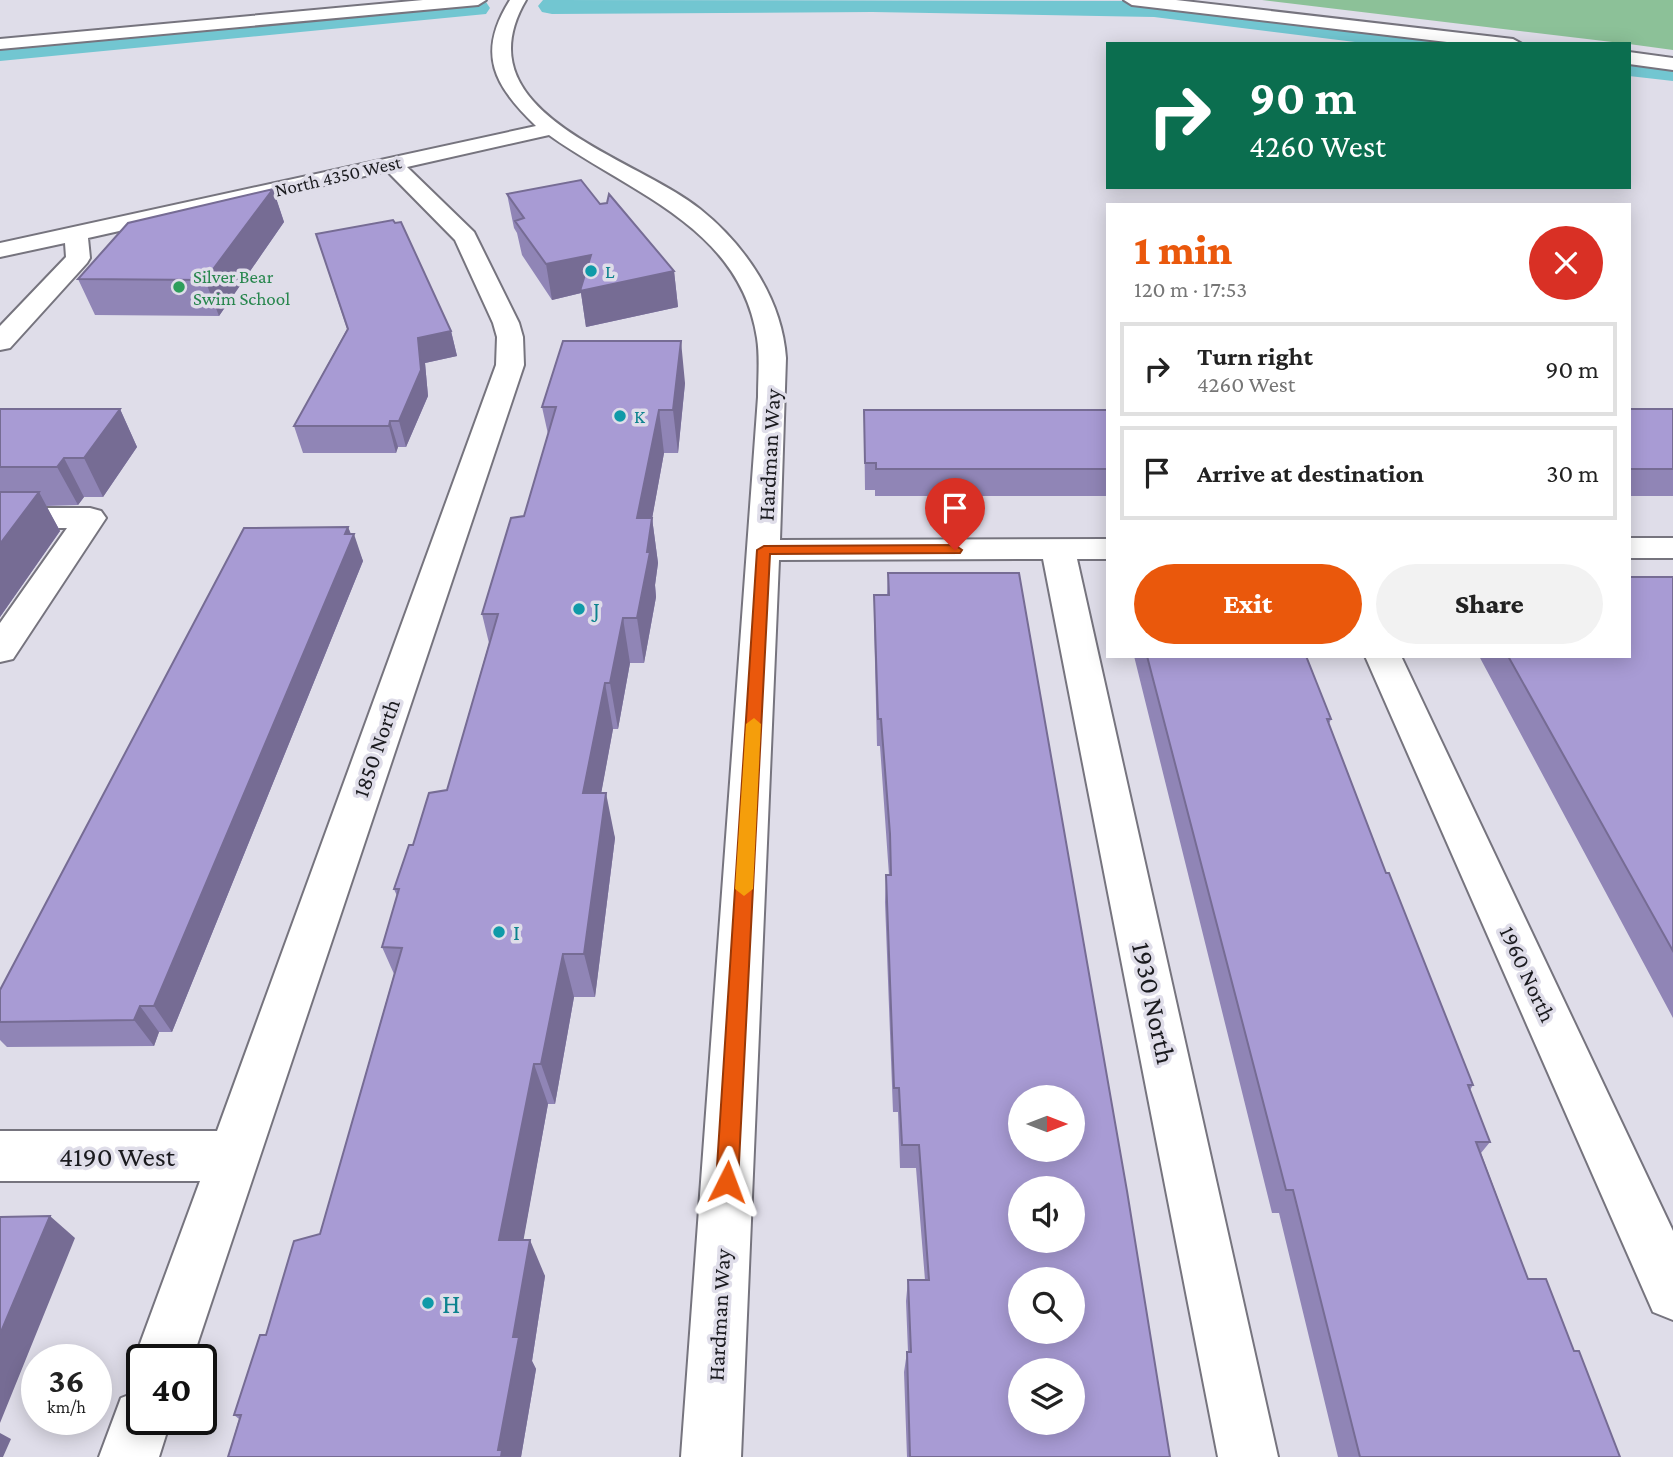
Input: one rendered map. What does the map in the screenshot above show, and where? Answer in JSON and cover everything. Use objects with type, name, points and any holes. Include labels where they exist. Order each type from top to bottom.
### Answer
[{"type":"street","points":[[0,44],[478,0]]},
{"type":"street","name":"Hardman Way","points":[[518,0],[500,43],[501,65],[515,93],[553,128],[642,179],[691,212],[724,246],[762,306],[770,333],[773,359],[764,550],[711,1457]]},
{"type":"street","points":[[1132,0],[1496,42]]},
{"type":"street","points":[[1631,58],[1673,64]]},
{"type":"street","name":"North 4350 West","points":[[0,250],[553,128]]},
{"type":"street","name":"1850 North","points":[[168,1344],[510,365],[510,337],[506,323],[466,237],[392,164]]},
{"type":"street","points":[[0,342],[78,258],[76,235]]},
{"type":"street","points":[[0,518],[90,518],[11,618],[0,650]]},
{"type":"street","points":[[1631,548],[1673,548]]},
{"type":"street","name":"1930 North","points":[[1058,549],[1248,1457]]},
{"type":"street","points":[[764,550],[1106,549]]},
{"type":"street","name":"1960 North","points":[[1384,658],[1673,1292]]},
{"type":"street","name":"4190 West","points":[[0,1156],[233,1156]]},
{"type":"street","points":[[129,1457],[137,1435]]},
{"type":"green space","points":[[1262,0],[1673,0],[1673,50],[1631,44],[1631,42],[1612,42]]},
{"type":"building","points":[[581,180],[600,204],[607,203],[609,194],[674,271],[580,291],[591,255],[546,264],[515,221],[524,218],[507,194]]},
{"type":"building","points":[[273,189],[205,280],[78,279],[128,223]]},
{"type":"building","points":[[393,220],[395,223],[401,222],[451,331],[418,338],[421,370],[399,421],[390,421],[389,426],[294,426],[348,329],[316,234]]},
{"type":"building","points":[[563,341],[681,341],[673,410],[659,410],[637,518],[652,518],[647,552],[650,552],[637,618],[623,618],[610,683],[605,683],[583,793],[606,793],[584,954],[563,954],[541,1064],[534,1064],[499,1240],[530,1240],[513,1337],[519,1337],[498,1450],[502,1450],[501,1457],[228,1457],[241,1415],[234,1415],[260,1335],[266,1335],[294,1241],[320,1234],[402,948],[382,947],[399,889],[394,889],[409,845],[413,845],[429,793],[447,790],[498,614],[482,614],[511,518],[524,516],[556,407],[542,407]]},
{"type":"building","points":[[0,409],[120,409],[84,458],[64,458],[57,467],[0,467]]},
{"type":"building","points":[[1631,409],[1673,409],[1673,469],[1631,469]]},
{"type":"building","points":[[864,410],[1106,410],[1106,469],[876,469],[876,463],[865,463]]},
{"type":"building","points":[[0,492],[39,492],[0,544]]},
{"type":"building","points":[[348,527],[345,534],[354,534],[154,1006],[140,1006],[134,1020],[0,1022],[0,990],[244,528]]},
{"type":"building","points":[[888,573],[1019,573],[1127,1191],[1170,1457],[910,1457],[907,1352],[911,1352],[908,1280],[929,1280],[919,1145],[902,1145],[899,1088],[894,1088],[886,875],[891,875],[890,834],[881,719],[878,719],[874,595],[889,595]]},
{"type":"building","points":[[1631,577],[1673,577],[1673,951],[1509,658],[1631,658]]},
{"type":"building","points":[[1148,658],[1307,658],[1331,719],[1327,719],[1386,873],[1389,873],[1473,1085],[1468,1085],[1490,1142],[1476,1142],[1528,1279],[1546,1279],[1574,1351],[1579,1351],[1620,1457],[1360,1457],[1293,1190],[1286,1190]]},
{"type":"building","points":[[50,1216],[0,1334],[0,1217]]},
{"type":"waterway","points":[[552,6],[872,4],[1154,9],[1427,42]]},
{"type":"waterway","points":[[0,52],[476,8]]},
{"type":"waterway","points":[[1631,67],[1673,72]]},
{"type":"slow traffic","points":[[744,889],[754,724]]},
{"type":"place","name":"L","points":[[591,271]]},
{"type":"place","name":"Silver Bear Swim School","points":[[179,287]]},
{"type":"place","name":"K","points":[[620,416]]},
{"type":"place","name":"J","points":[[579,609]]},
{"type":"place","name":"I","points":[[499,932]]},
{"type":"place","name":"H","points":[[428,1303]]},
{"type":"route","points":[[727,1182],[764,550],[955,550]]}]
